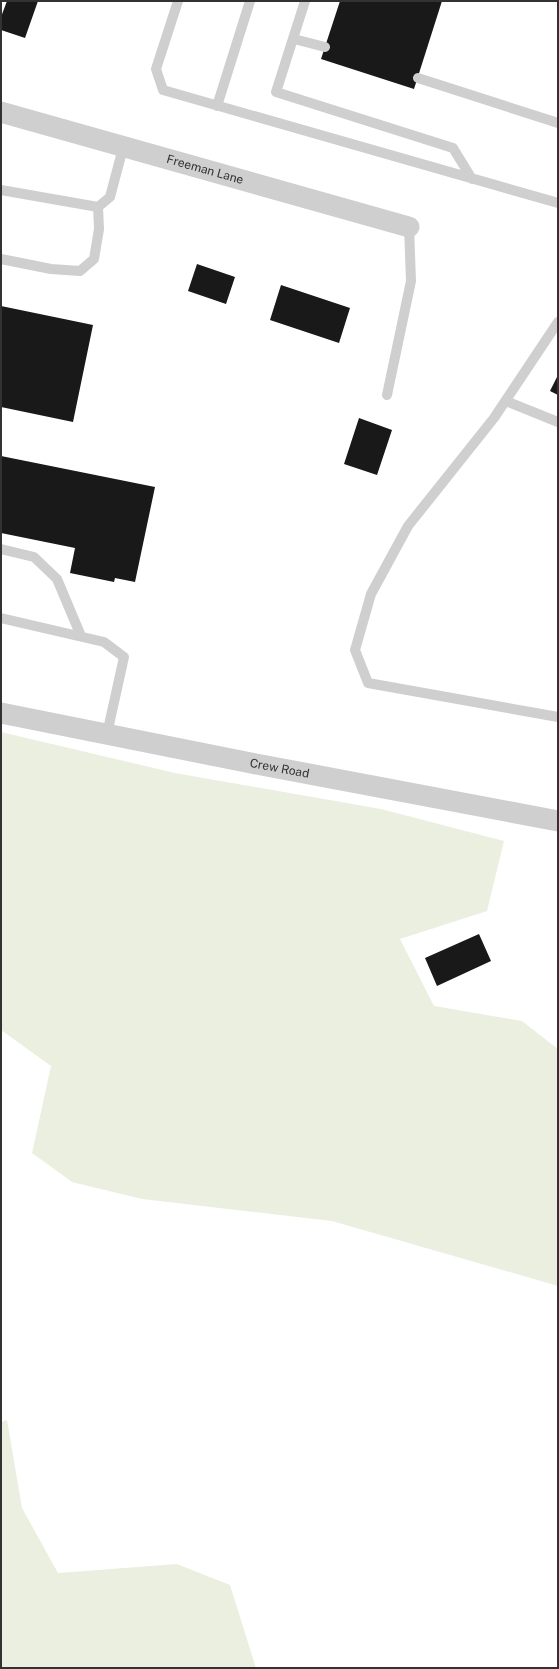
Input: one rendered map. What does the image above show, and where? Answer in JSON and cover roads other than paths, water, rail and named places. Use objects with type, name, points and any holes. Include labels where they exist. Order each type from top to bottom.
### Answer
[{"type":"street","name":"Freeman Lane","points":[[1,112],[123,148],[409,227]]},
{"type":"street","name":"Crew Road","points":[[1,713],[259,765],[558,821]]},
{"type":"lane","points":[[178,1],[156,69],[163,90],[558,203]]},
{"type":"lane","points":[[217,106],[250,1]]},
{"type":"lane","points":[[305,1],[276,92],[453,148],[472,179]]},
{"type":"lane","points":[[294,39],[325,47]]},
{"type":"lane","points":[[418,78],[558,123]]},
{"type":"lane","points":[[1,190],[98,207],[110,197],[123,148]]},
{"type":"lane","points":[[1,259],[51,269],[80,271],[94,259],[100,229],[98,207]]},
{"type":"lane","points":[[387,396],[411,281],[409,227]]},
{"type":"lane","points":[[558,322],[494,418],[408,526],[371,594],[355,650],[368,683],[558,717]]},
{"type":"lane","points":[[506,401],[558,422]]},
{"type":"lane","points":[[1,549],[34,557],[57,579],[81,636]]},
{"type":"lane","points":[[1,618],[104,642],[124,657],[108,734]]}]
